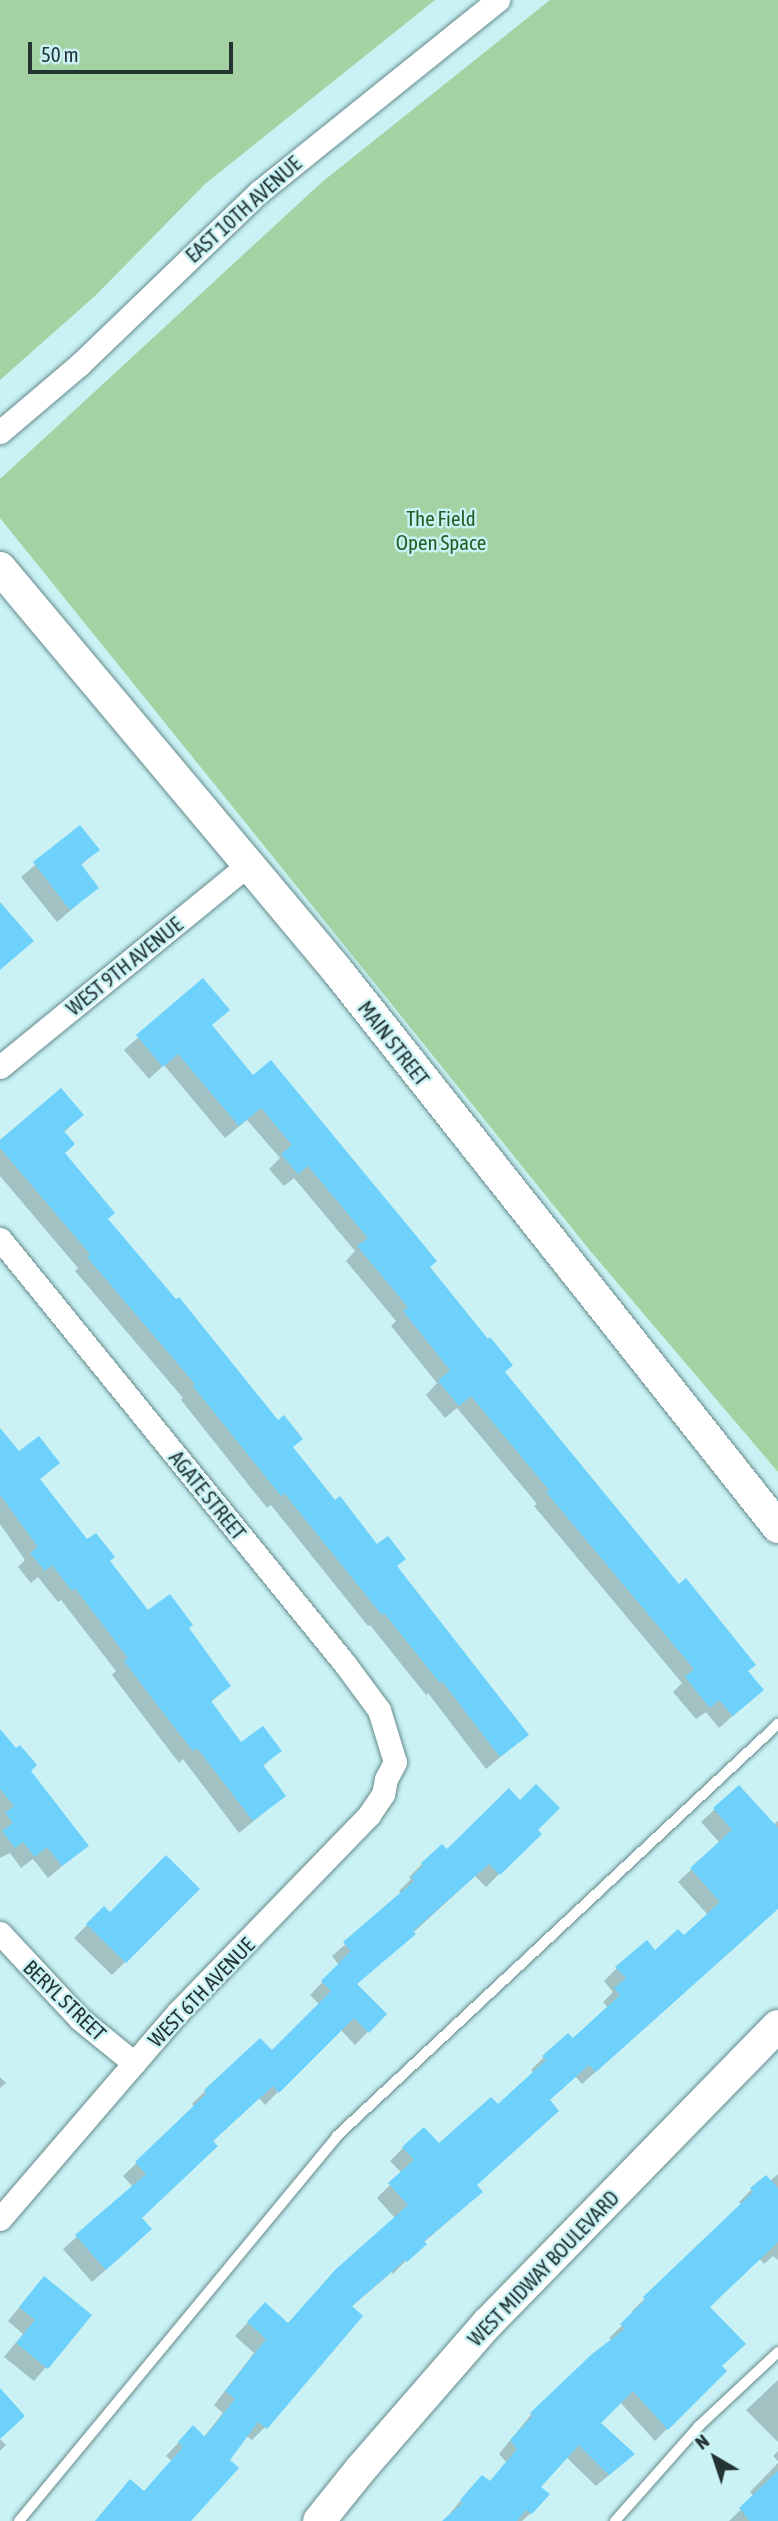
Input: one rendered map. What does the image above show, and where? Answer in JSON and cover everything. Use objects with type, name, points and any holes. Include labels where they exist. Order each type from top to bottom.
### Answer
[{"type":"main road","name":"MAIN STREET","points":[[0,568],[336,969],[778,1527]]},
{"type":"main road","name":"WEST MIDWAY BOULEVARD","points":[[319,2521],[377,2449],[488,2323],[778,2026]]},
{"type":"street","name":"EAST 10TH AVENUE","points":[[0,432],[79,365],[259,192],[498,0]]},
{"type":"street","name":"WEST 9TH AVENUE","points":[[0,1067],[247,864]]},
{"type":"street","name":"AGATE STREET","points":[[0,1240],[345,1664],[379,1710],[396,1762]]},
{"type":"street","name":"WEST 6TH AVENUE","points":[[0,2219],[178,2012],[369,1815],[383,1794],[386,1779],[396,1762]]},
{"type":"street","name":"BERYL STREET","points":[[0,1933],[80,2019],[134,2063]]},
{"type":"lane","points":[[19,2521],[337,2136],[778,1724]]},
{"type":"lane","points":[[615,2521],[699,2426],[778,2352]]},
{"type":"green space","points":[[0,0],[435,0],[205,184],[96,295],[0,380]]},
{"type":"green space","name":"The Field Open Space","points":[[550,0],[778,0],[778,1472],[592,1253],[0,518],[0,479],[322,182]]},
{"type":"building","points":[[80,825],[100,850],[81,864],[99,888],[70,910],[33,862]]},
{"type":"building","points":[[0,902],[34,941],[0,970]]},
{"type":"building","points":[[203,978],[230,1010],[212,1025],[253,1075],[271,1060],[437,1261],[430,1267],[488,1339],[490,1337],[513,1365],[505,1372],[679,1584],[686,1578],[756,1665],[748,1671],[764,1690],[733,1716],[719,1700],[710,1708],[685,1677],[694,1669],[546,1492],[549,1490],[471,1396],[459,1406],[438,1381],[450,1370],[403,1311],[408,1307],[357,1246],[368,1238],[308,1166],[298,1174],[281,1154],[292,1145],[261,1108],[239,1126],[178,1054],[163,1067],[136,1035]]},
{"type":"building","points":[[61,1088],[84,1115],[64,1131],[75,1144],[65,1153],[115,1213],[108,1219],[176,1299],[179,1297],[278,1420],[284,1415],[303,1439],[293,1447],[335,1500],[340,1496],[377,1544],[388,1536],[406,1559],[397,1566],[529,1735],[500,1757],[442,1681],[440,1683],[384,1613],[382,1615],[284,1493],[281,1496],[193,1386],[195,1384],[87,1257],[90,1254],[0,1148],[0,1140]]},
{"type":"building","points":[[0,1428],[19,1451],[39,1436],[60,1463],[40,1479],[87,1539],[96,1533],[115,1557],[110,1561],[148,1610],[170,1594],[193,1625],[189,1628],[231,1686],[211,1701],[241,1742],[263,1726],[282,1751],[263,1765],[286,1796],[253,1821],[197,1748],[193,1751],[158,1706],[124,1661],[128,1658],[75,1588],[72,1591],[52,1565],[45,1571],[30,1553],[38,1547],[0,1495]]},
{"type":"building","points":[[0,1729],[16,1748],[20,1745],[37,1765],[31,1771],[89,1846],[62,1866],[47,1847],[35,1857],[23,1842],[15,1848],[2,1831],[13,1823],[5,1813],[14,1806],[0,1789]]},
{"type":"building","points":[[536,1784],[560,1808],[538,1830],[542,1834],[500,1875],[489,1864],[413,1931],[416,1934],[357,1984],[387,2014],[369,2033],[354,2018],[279,2093],[273,2086],[213,2141],[218,2146],[142,2218],[152,2229],[106,2270],[75,2235],[146,2174],[135,2162],[207,2093],[204,2090],[260,2038],[272,2050],[331,1991],[321,1981],[351,1951],[343,1942],[414,1881],[411,1877],[423,1866],[421,1863],[442,1844],[447,1849],[509,1788],[520,1800]]},
{"type":"building","points":[[739,1785],[778,1828],[778,1909],[596,2072],[589,2065],[550,2100],[559,2111],[477,2185],[483,2192],[424,2241],[427,2244],[407,2262],[405,2260],[352,2306],[363,2316],[267,2429],[258,2422],[230,2460],[239,2468],[191,2521],[95,2521],[130,2479],[144,2491],[183,2447],[178,2442],[193,2425],[205,2437],[235,2399],[225,2391],[266,2339],[247,2322],[265,2302],[288,2323],[336,2269],[408,2205],[388,2183],[414,2160],[402,2147],[424,2127],[439,2143],[491,2097],[498,2104],[546,2060],[542,2056],[568,2033],[573,2038],[620,1995],[614,1988],[626,1978],[615,1967],[647,1940],[655,1950],[678,1929],[684,1935],[720,1902],[690,1868],[732,1830],[713,1808]]},
{"type":"building","points":[[166,1855],[200,1889],[126,1963],[86,1924],[104,1906],[110,1912]]},
{"type":"building","points":[[766,2175],[778,2188],[778,2242],[710,2307],[746,2344],[722,2366],[727,2371],[668,2430],[633,2391],[601,2423],[635,2454],[609,2475],[579,2445],[541,2487],[550,2494],[532,2514],[526,2510],[517,2521],[442,2521],[463,2503],[460,2500],[482,2475],[490,2481],[517,2449],[510,2440],[533,2416],[530,2413],[592,2354],[625,2329],[620,2324],[645,2300],[643,2297],[753,2192],[750,2188]]},
{"type":"building","points":[[44,2276],[92,2315],[48,2369],[16,2343],[35,2320],[19,2307]]},
{"type":"building","points":[[0,2388],[25,2416],[0,2439]]},
{"type":"building","points":[[778,2471],[778,2521],[750,2521],[739,2508]]}]
